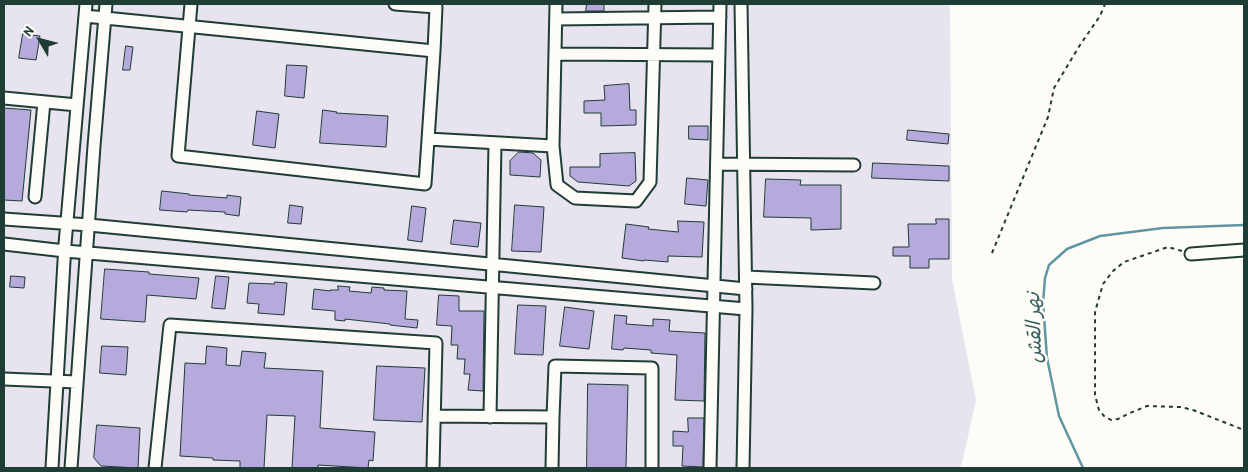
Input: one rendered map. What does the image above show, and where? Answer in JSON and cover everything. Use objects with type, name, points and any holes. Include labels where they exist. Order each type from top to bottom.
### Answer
[{"type":"street","points":[[52,468],[65,251],[86,4]]},
{"type":"street","points":[[71,468],[106,4]]},
{"type":"street","points":[[191,4],[178,156],[425,184],[437,6],[395,4]]},
{"type":"street","points":[[556,4],[553,146],[557,184],[575,198],[636,200],[650,182],[655,4]]},
{"type":"street","points":[[710,468],[720,4]]},
{"type":"street","points":[[741,4],[746,283],[743,468]]},
{"type":"street","points":[[85,16],[434,51]]},
{"type":"street","points":[[556,20],[720,17]]},
{"type":"street","points":[[555,54],[719,55]]},
{"type":"street","points":[[4,98],[77,105]]},
{"type":"street","points":[[35,197],[44,102]]},
{"type":"street","points":[[428,139],[553,146]]},
{"type":"street","points":[[490,417],[495,143]]},
{"type":"street","points":[[717,164],[854,165]]},
{"type":"street","points":[[4,219],[89,225],[714,286],[746,283],[874,283]]},
{"type":"street","points":[[4,244],[65,251],[746,309]]},
{"type":"street","points":[[1192,254],[1244,250]]},
{"type":"street","points":[[155,468],[170,325],[436,343],[433,468]]},
{"type":"street","points":[[552,468],[556,366],[652,368],[652,468]]},
{"type":"street","points":[[4,379],[77,382]]},
{"type":"street","points":[[434,416],[553,417]]},
{"type":"path","points":[[992,253],[1048,117],[1054,88],[1100,16],[1105,4]]},
{"type":"path","points":[[1192,254],[1168,247],[1137,257],[1124,262],[1103,284],[1095,312],[1095,395],[1099,410],[1111,420],[1118,419],[1147,406],[1181,407],[1244,430]]},
{"type":"shaded area","points":[[4,4],[950,4],[952,279],[976,400],[961,468],[4,468]]},
{"type":"building","points":[[587,4],[604,4],[604,11],[586,11]]},
{"type":"building","points":[[23,34],[40,36],[36,60],[19,58]]},
{"type":"building","points":[[126,46],[133,47],[130,70],[123,70]]},
{"type":"building","points":[[287,65],[307,66],[304,98],[285,96]]},
{"type":"building","points":[[629,84],[630,110],[636,110],[636,125],[601,126],[601,113],[584,113],[584,101],[605,100],[604,86]]},
{"type":"building","points":[[4,108],[31,110],[22,201],[4,200]]},
{"type":"building","points":[[323,110],[336,113],[388,116],[386,147],[320,143]]},
{"type":"building","points":[[257,111],[279,114],[275,148],[253,145]]},
{"type":"building","points":[[689,126],[708,126],[708,140],[689,139]]},
{"type":"building","points":[[908,130],[949,134],[948,144],[907,140]]},
{"type":"building","points":[[519,152],[533,153],[541,160],[540,177],[510,175],[510,161]]},
{"type":"building","points":[[635,153],[636,181],[629,186],[578,182],[570,176],[570,167],[600,167],[600,154]]},
{"type":"building","points":[[873,163],[949,166],[949,181],[872,178]]},
{"type":"building","points":[[687,178],[708,180],[706,206],[685,204]]},
{"type":"building","points":[[766,179],[801,180],[800,185],[841,185],[841,229],[811,230],[811,218],[764,217]]},
{"type":"building","points":[[162,191],[227,198],[227,195],[241,197],[239,216],[225,214],[225,212],[160,210]]},
{"type":"building","points":[[290,205],[303,207],[301,224],[288,223]]},
{"type":"building","points":[[515,205],[544,207],[541,252],[512,251]]},
{"type":"building","points":[[412,206],[426,208],[422,242],[408,240]]},
{"type":"building","points":[[936,219],[949,219],[949,259],[929,259],[929,268],[910,268],[910,256],[893,256],[893,247],[909,247],[908,224],[936,224]]},
{"type":"building","points":[[454,220],[481,223],[478,247],[451,244]]},
{"type":"building","points":[[678,221],[704,222],[702,257],[668,256],[668,262],[622,258],[626,224],[649,227],[648,229],[678,232]]},
{"type":"building","points":[[105,269],[199,278],[196,299],[147,295],[145,322],[101,319]]},
{"type":"building","points":[[11,276],[25,277],[24,288],[10,287]]},
{"type":"building","points":[[216,276],[229,277],[225,309],[212,308]]},
{"type":"building","points":[[275,282],[287,283],[284,315],[258,313],[259,304],[247,303],[249,283],[274,284]]},
{"type":"building","points":[[338,286],[350,287],[349,291],[371,293],[372,287],[384,288],[384,290],[407,291],[405,319],[418,320],[417,328],[345,319],[345,321],[335,320],[335,311],[312,309],[314,289],[338,290]]},
{"type":"building","points":[[439,295],[459,296],[459,311],[484,311],[483,391],[468,390],[470,374],[464,374],[465,359],[457,359],[458,345],[451,345],[452,326],[437,325]]},
{"type":"building","points":[[518,305],[546,306],[543,355],[515,354]]},
{"type":"building","points":[[565,307],[594,311],[589,349],[560,346]]},
{"type":"building","points":[[615,315],[627,316],[626,324],[653,326],[653,319],[670,320],[669,331],[705,333],[704,401],[675,400],[677,355],[651,353],[651,350],[612,349]]},
{"type":"building","points":[[102,346],[128,347],[126,375],[100,373]]},
{"type":"building","points":[[207,346],[227,348],[226,365],[240,366],[242,351],[266,353],[264,368],[323,371],[320,428],[375,432],[373,461],[369,460],[368,468],[318,465],[318,468],[292,468],[295,416],[267,415],[264,468],[240,468],[240,461],[180,456],[185,363],[205,364]]},
{"type":"building","points":[[377,366],[425,368],[422,422],[374,420]]},
{"type":"building","points":[[588,384],[628,385],[626,468],[587,468]]},
{"type":"building","points":[[688,418],[704,418],[703,467],[682,466],[683,446],[673,446],[673,431],[688,432]]},
{"type":"building","points":[[97,425],[140,428],[138,468],[101,466],[94,458]]},
{"type":"waterway","name":"نهر القش","points":[[1083,468],[1059,416],[1047,358],[1043,303],[1045,278],[1049,265],[1067,249],[1100,236],[1163,228],[1244,225]]}]
